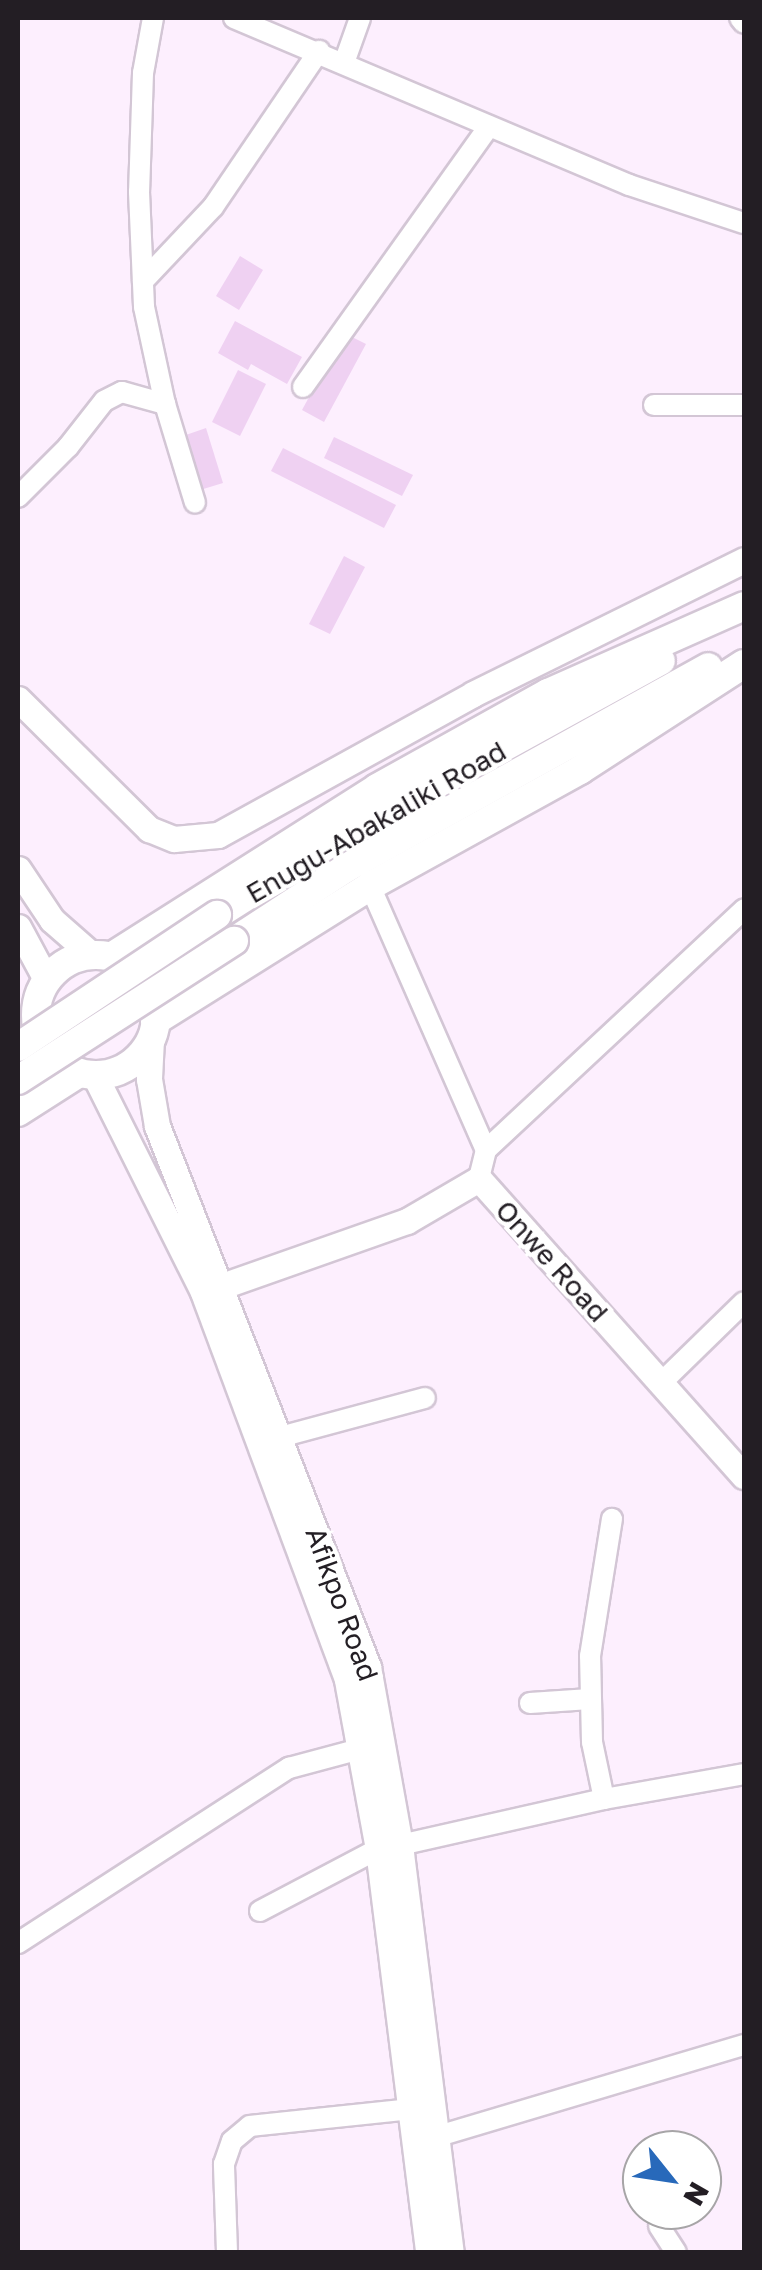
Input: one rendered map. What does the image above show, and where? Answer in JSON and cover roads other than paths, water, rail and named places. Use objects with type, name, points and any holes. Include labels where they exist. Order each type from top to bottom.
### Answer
[{"type":"highway","name":"Enugu-Abakaliki Road","points":[[18,1047],[333,841],[744,610]]},
{"type":"highway","points":[[87,1074],[58,1062],[43,1044],[37,1021],[35,998],[74,960],[102,956],[377,788],[548,693],[744,610]]},
{"type":"highway","points":[[18,1080],[346,868],[744,647]]},
{"type":"highway","points":[[18,1112],[87,1074],[128,1066],[153,1030],[370,886],[580,770],[744,664]]},
{"type":"highway","points":[[102,956],[140,974],[155,1005],[153,1030]]},
{"type":"main road","points":[[18,699],[149,829],[174,839],[218,835],[473,694],[744,560]]},
{"type":"main road","points":[[18,869],[52,920],[102,956]]},
{"type":"main road","points":[[18,927],[35,998]]},
{"type":"main road","name":"Afikpo Road","points":[[153,1030],[149,1079],[157,1126],[347,1680],[373,1745]]},
{"type":"main road","name":"Afikpo Road","points":[[87,1074],[213,1289],[280,1437],[368,1667],[373,1745],[427,2139],[451,2252]]},
{"type":"main road","name":"Onwe Road","points":[[213,1289],[407,1221],[479,1179],[744,1476]]},
{"type":"main road","name":"Afikpo Road","points":[[389,1847],[410,2108],[427,2139],[428,2252]]},
{"type":"street","points":[[152,18],[144,74],[139,192],[143,281],[152,351],[195,503]]},
{"type":"street","points":[[234,18],[629,185],[744,223]]},
{"type":"street","points":[[344,63],[360,18]]},
{"type":"street","points":[[143,281],[213,207],[319,51]]},
{"type":"street","points":[[303,387],[489,126]]},
{"type":"street","points":[[18,497],[68,448],[104,401],[122,392],[165,404]]},
{"type":"street","points":[[654,405],[744,404]]},
{"type":"street","points":[[370,886],[486,1150]]},
{"type":"street","points":[[479,1179],[486,1150],[744,909]]},
{"type":"street","points":[[660,1384],[744,1302]]},
{"type":"street","points":[[280,1437],[425,1398]]},
{"type":"street","points":[[604,1799],[592,1742],[590,1656],[612,1520]]},
{"type":"street","points":[[530,1704],[590,1699]]},
{"type":"street","points":[[18,1943],[289,1768],[373,1745]]},
{"type":"street","points":[[260,1911],[389,1847],[604,1799],[744,1774]]},
{"type":"street","points":[[427,2139],[744,2045]]},
{"type":"street","points":[[227,2252],[224,2164],[232,2140],[250,2126],[410,2108]]},
{"type":"street","points":[[662,2230],[676,2252]]}]
